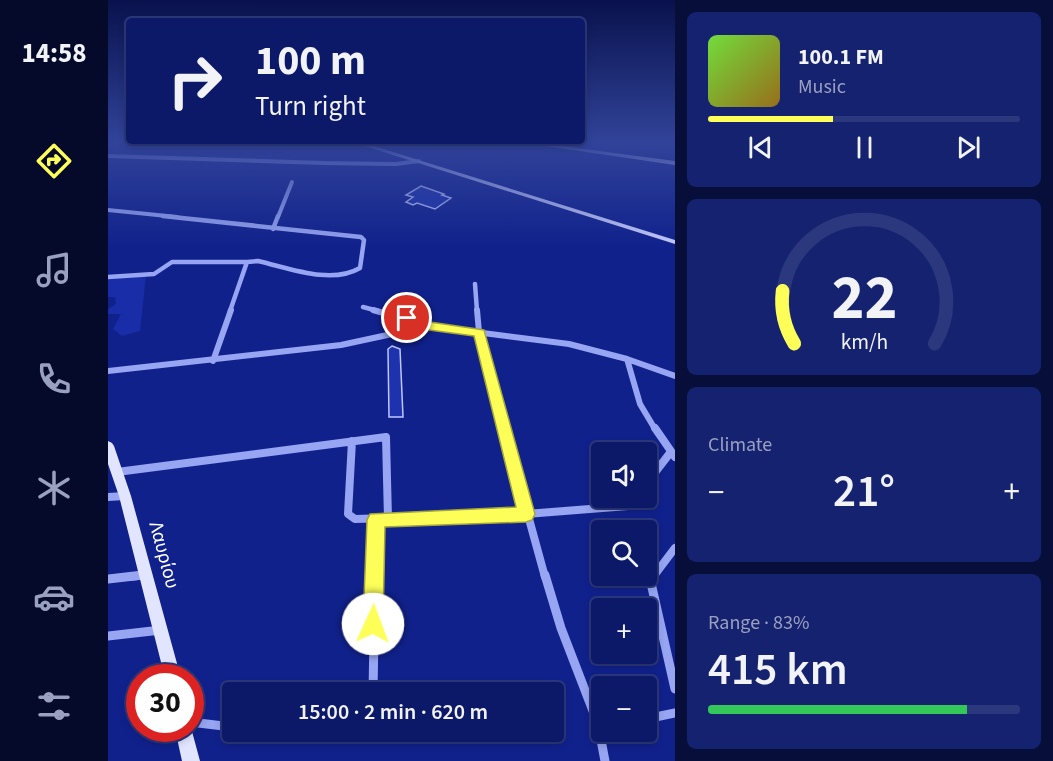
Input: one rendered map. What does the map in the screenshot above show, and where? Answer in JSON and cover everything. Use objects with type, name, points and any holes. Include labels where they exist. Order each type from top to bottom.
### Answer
[{"type":"main road","points":[[471,178],[675,242]]},
{"type":"main road","name":"Λαυρίου","points":[[108,446],[125,496],[170,664]]},
{"type":"main road","points":[[187,742],[191,761]]},
{"type":"street","points":[[273,229],[292,182]]},
{"type":"street","points":[[108,210],[361,237],[364,240],[360,268],[355,273],[340,277],[258,261],[172,262],[154,274],[108,277]]},
{"type":"street","points":[[213,361],[247,262]]},
{"type":"street","points":[[475,284],[479,332],[526,514],[561,628],[591,702]]},
{"type":"street","points":[[363,307],[429,326],[569,344],[627,359],[675,376]]},
{"type":"street","points":[[108,371],[341,345],[429,326]]},
{"type":"street","points":[[627,359],[640,404],[673,455],[657,472]]},
{"type":"street","points":[[116,472],[386,437],[388,519]]},
{"type":"street","points":[[352,441],[348,514],[355,519],[526,514],[602,508]]},
{"type":"street","points":[[108,497],[125,496]]},
{"type":"street","points":[[373,682],[376,520]]},
{"type":"street","points":[[675,548],[653,575],[651,583],[675,689]]},
{"type":"street","points":[[108,579],[147,574]]},
{"type":"street","points":[[108,636],[162,630]]},
{"type":"street","points":[[657,717],[675,713]]},
{"type":"street","points":[[204,724],[222,726]]},
{"type":"street","points":[[602,742],[605,761]]},
{"type":"shaded area","points":[[146,275],[140,331],[122,336],[113,329],[121,314],[108,314],[108,309],[116,304],[115,297],[108,297],[108,278]]},
{"type":"building","points":[[421,186],[451,198],[435,209],[406,202],[413,197],[406,195]]},
{"type":"building","points":[[392,346],[400,349],[403,417],[389,417],[388,349]]},
{"type":"route","points":[[373,624],[376,520],[526,514],[479,332],[429,326],[407,318]]}]
